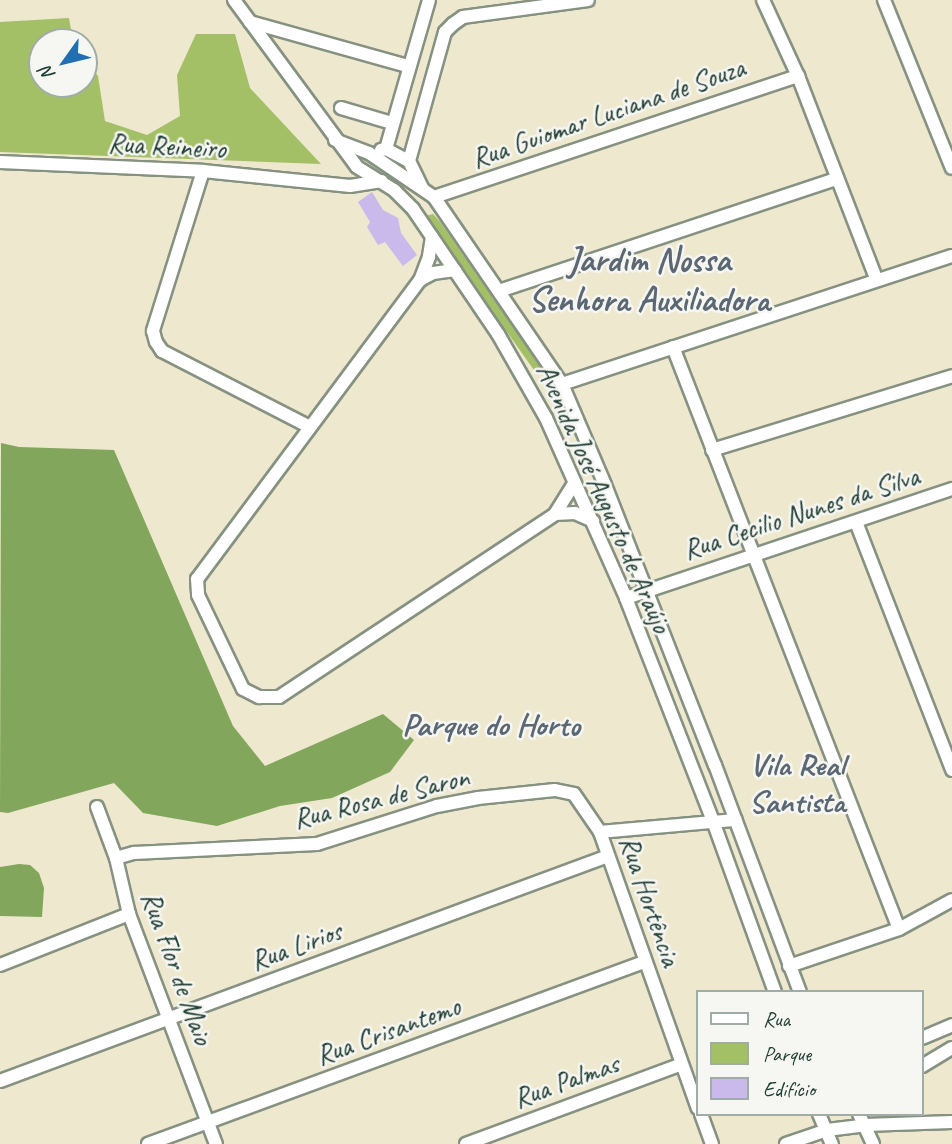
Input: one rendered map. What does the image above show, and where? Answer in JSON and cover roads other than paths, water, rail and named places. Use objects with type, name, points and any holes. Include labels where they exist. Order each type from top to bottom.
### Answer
[{"type":"street","points":[[234,0],[334,140]]},
{"type":"street","points":[[247,18],[248,0]]},
{"type":"street","points":[[386,149],[429,0]]},
{"type":"street","points":[[409,161],[445,32],[453,24],[463,17],[588,0]]},
{"type":"street","points":[[763,0],[798,76],[876,278]]},
{"type":"street","points":[[884,0],[952,168]]},
{"type":"street","points":[[247,18],[408,66]]},
{"type":"street","name":"Rua Guiomar Luciana de Souza","points":[[434,197],[798,76]]},
{"type":"street","points":[[341,108],[392,123]]},
{"type":"street","name":"Avenida José Augusto de Araújo","points":[[334,140],[369,153],[434,197],[562,384],[646,592],[799,990]]},
{"type":"street","name":"Avenida José Augusto de Araújo","points":[[334,140],[357,167],[382,181],[413,209],[455,270],[546,418],[629,597],[774,990]]},
{"type":"street","points":[[332,182],[357,167],[369,153],[386,149],[409,161],[422,188]]},
{"type":"street","name":"Rua Reineiro","points":[[0,162],[203,171],[332,182],[350,186],[382,181]]},
{"type":"street","points":[[203,171],[153,331],[156,342],[162,351],[310,427]]},
{"type":"street","points":[[499,292],[836,179]]},
{"type":"street","points":[[432,237],[429,257],[419,280],[197,579],[198,595],[243,689],[250,695],[267,699],[279,697],[555,514],[575,483]]},
{"type":"street","points":[[562,384],[876,278],[952,256]]},
{"type":"street","points":[[419,280],[433,273],[455,270]]},
{"type":"street","points":[[673,346],[899,929]]},
{"type":"street","points":[[712,450],[952,376]]},
{"type":"street","name":"Rua Cecilio Nunes da Silva","points":[[629,597],[952,489]]},
{"type":"street","points":[[555,514],[568,512],[590,517]]},
{"type":"street","points":[[856,522],[952,770]]},
{"type":"street","name":"Rua Rosa de Saron","points":[[116,858],[134,853],[317,844],[437,806],[478,798],[555,790],[574,794]]},
{"type":"street","name":"Rua Hortência","points":[[574,794],[600,832],[696,1102]]},
{"type":"street","name":"Rua Flor de Maio","points":[[97,807],[116,858],[129,914],[216,1144]]},
{"type":"street","points":[[600,832],[735,820]]},
{"type":"street","name":"Rua Lirios","points":[[0,1081],[608,856]]},
{"type":"street","points":[[789,966],[899,929],[952,901]]},
{"type":"street","points":[[0,965],[129,914]]},
{"type":"street","name":"Rua Crisantemo","points":[[148,1144],[644,962]]},
{"type":"street","points":[[924,1037],[952,1025]]},
{"type":"street","points":[[924,1065],[952,1048]]},
{"type":"street","name":"Rua Palmas","points":[[466,1144],[682,1064]]},
{"type":"street","points":[[702,1116],[712,1144]]},
{"type":"street","points":[[820,1116],[832,1144]]},
{"type":"street","points":[[786,1144],[862,1119],[919,1118],[952,1122]]},
{"type":"street","points":[[862,1119],[873,1144]]},
{"type":"district","name":"Jardim Nossa Senhora Auxiliadora","points":[[649,280]]},
{"type":"district","name":"Parque do Horto","points":[[491,725]]},
{"type":"district","name":"Vila Real Santista","points":[[797,784]]}]
